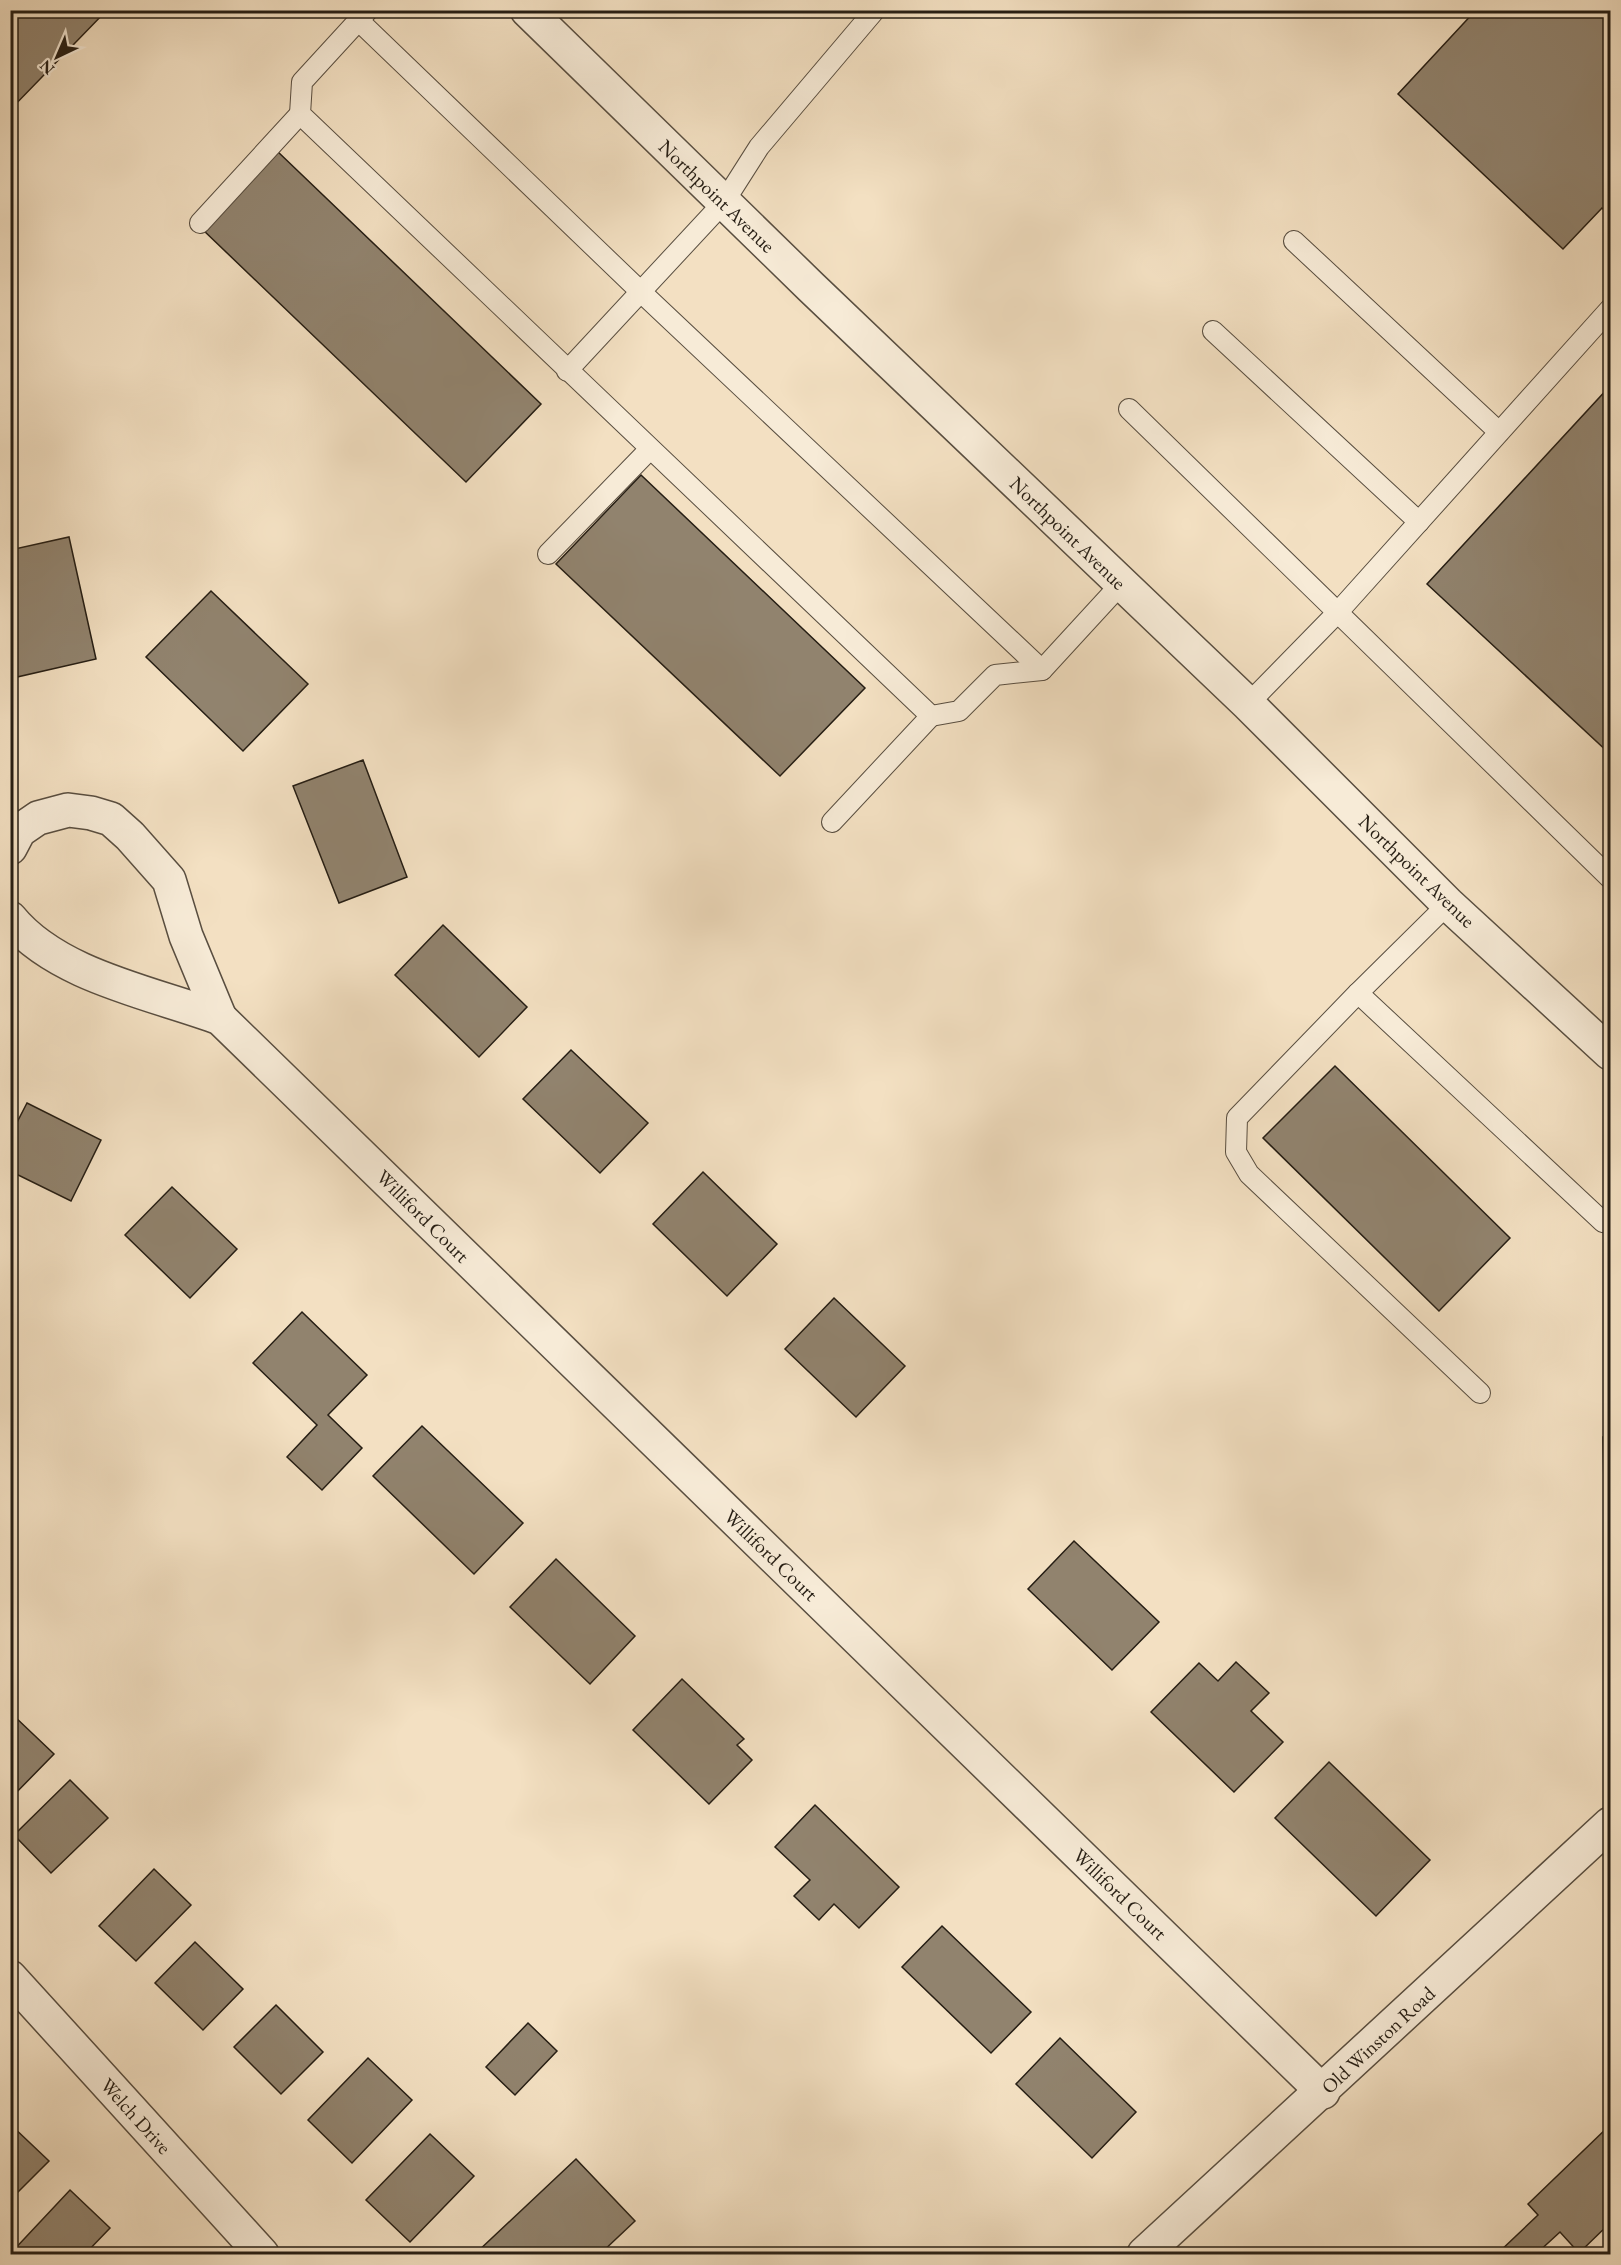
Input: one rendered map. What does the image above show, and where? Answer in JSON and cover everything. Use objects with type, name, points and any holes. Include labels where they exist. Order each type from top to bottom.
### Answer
[{"type":"street","name":"Northpoint Avenue","points":[[527,10],[1248,704],[1448,904],[1611,1053]]},
{"type":"street","name":"Williford Court","points":[[10,848],[19,831],[38,818],[68,810],[111,819],[130,836],[169,880],[186,936],[219,1018],[1323,2092]]},
{"type":"street","name":"Williford Court","points":[[10,918],[19,929],[60,958],[110,981],[219,1018]]},
{"type":"street","name":"Old Winston Road","points":[[1144,2254],[1323,2092],[1611,1824]]},
{"type":"street","name":"Welch Drive","points":[[10,1977],[262,2254]]},
{"type":"lane","points":[[567,371],[724,202],[759,147],[874,10]]},
{"type":"lane","points":[[200,223],[300,114],[302,82],[364,16],[641,292],[1042,670]]},
{"type":"lane","points":[[300,114],[931,716]]},
{"type":"lane","points":[[1294,241],[1499,432]]},
{"type":"lane","points":[[1248,704],[1338,612],[1611,309]]},
{"type":"lane","points":[[1213,331],[1419,522]]},
{"type":"lane","points":[[1129,409],[1611,878]]},
{"type":"lane","points":[[548,554],[650,449]]},
{"type":"lane","points":[[832,822],[931,716],[960,711],[995,675],[1042,670],[1121,584]]},
{"type":"lane","points":[[1448,904],[1237,1118],[1236,1152],[1249,1174],[1480,1393]]},
{"type":"lane","points":[[1358,993],[1603,1222],[1611,1224]]},
{"type":"building","points":[[10,10],[107,10],[10,110]]},
{"type":"building","points":[[1476,10],[1599,10],[1610,21],[1610,215],[1602,208],[1563,249],[1398,94]]},
{"type":"building","points":[[276,150],[541,404],[466,482],[201,228]]},
{"type":"building","points":[[1610,386],[1610,754],[1427,584]]},
{"type":"building","points":[[641,475],[865,688],[780,776],[556,564]]},
{"type":"building","points":[[69,537],[96,659],[17,677],[10,646],[10,550]]},
{"type":"building","points":[[211,591],[308,684],[243,751],[146,657]]},
{"type":"building","points":[[363,760],[407,877],[339,903],[293,786]]},
{"type":"building","points":[[443,925],[527,1007],[479,1057],[395,975]]},
{"type":"building","points":[[571,1050],[648,1123],[600,1173],[523,1099]]},
{"type":"building","points":[[1335,1066],[1510,1238],[1439,1311],[1263,1138]]},
{"type":"building","points":[[27,1103],[101,1140],[71,1201],[10,1171],[10,1136]]},
{"type":"building","points":[[703,1172],[777,1244],[727,1296],[653,1224]]},
{"type":"building","points":[[172,1187],[237,1249],[190,1298],[125,1235]]},
{"type":"building","points":[[834,1298],[905,1366],[856,1417],[785,1349]]},
{"type":"building","points":[[302,1312],[367,1375],[328,1415],[362,1448],[322,1490],[287,1457],[317,1425],[253,1363]]},
{"type":"building","points":[[422,1426],[523,1523],[474,1574],[373,1476]]},
{"type":"building","points":[[1603,1437],[1610,1437],[1610,1488],[1604,1488]]},
{"type":"building","points":[[1074,1541],[1159,1622],[1112,1670],[1028,1589]]},
{"type":"building","points":[[556,1559],[635,1636],[590,1684],[510,1607]]},
{"type":"building","points":[[1236,1662],[1269,1693],[1251,1711],[1283,1742],[1234,1792],[1151,1712],[1199,1663],[1218,1681]]},
{"type":"building","points":[[682,1679],[744,1739],[737,1745],[752,1760],[709,1804],[633,1730]]},
{"type":"building","points":[[13,1715],[54,1754],[10,1799],[10,1718]]},
{"type":"building","points":[[1329,1762],[1430,1860],[1376,1916],[1275,1818]]},
{"type":"building","points":[[70,1780],[108,1818],[51,1873],[14,1835]]},
{"type":"building","points":[[815,1805],[899,1887],[859,1928],[834,1904],[819,1920],[794,1896],[810,1880],[775,1847]]},
{"type":"building","points":[[154,1869],[191,1905],[136,1961],[99,1926]]},
{"type":"building","points":[[942,1926],[1031,2012],[991,2053],[902,1967]]},
{"type":"building","points":[[195,1942],[243,1989],[203,2030],[155,1983]]},
{"type":"building","points":[[276,2005],[323,2052],[281,2094],[234,2047]]},
{"type":"building","points":[[528,2023],[557,2051],[515,2095],[486,2067]]},
{"type":"building","points":[[1060,2038],[1136,2112],[1092,2158],[1016,2084]]},
{"type":"building","points":[[368,2058],[412,2100],[352,2163],[308,2120]]},
{"type":"building","points":[[10,2124],[49,2161],[10,2200]]},
{"type":"building","points":[[1610,2125],[1610,2223],[1579,2253],[1560,2232],[1536,2254],[1497,2254],[1538,2215],[1528,2204]]},
{"type":"building","points":[[430,2134],[474,2176],[410,2242],[366,2200]]},
{"type":"building","points":[[576,2159],[635,2221],[600,2254],[475,2254]]},
{"type":"building","points":[[70,2190],[110,2228],[85,2254],[10,2254]]}]
